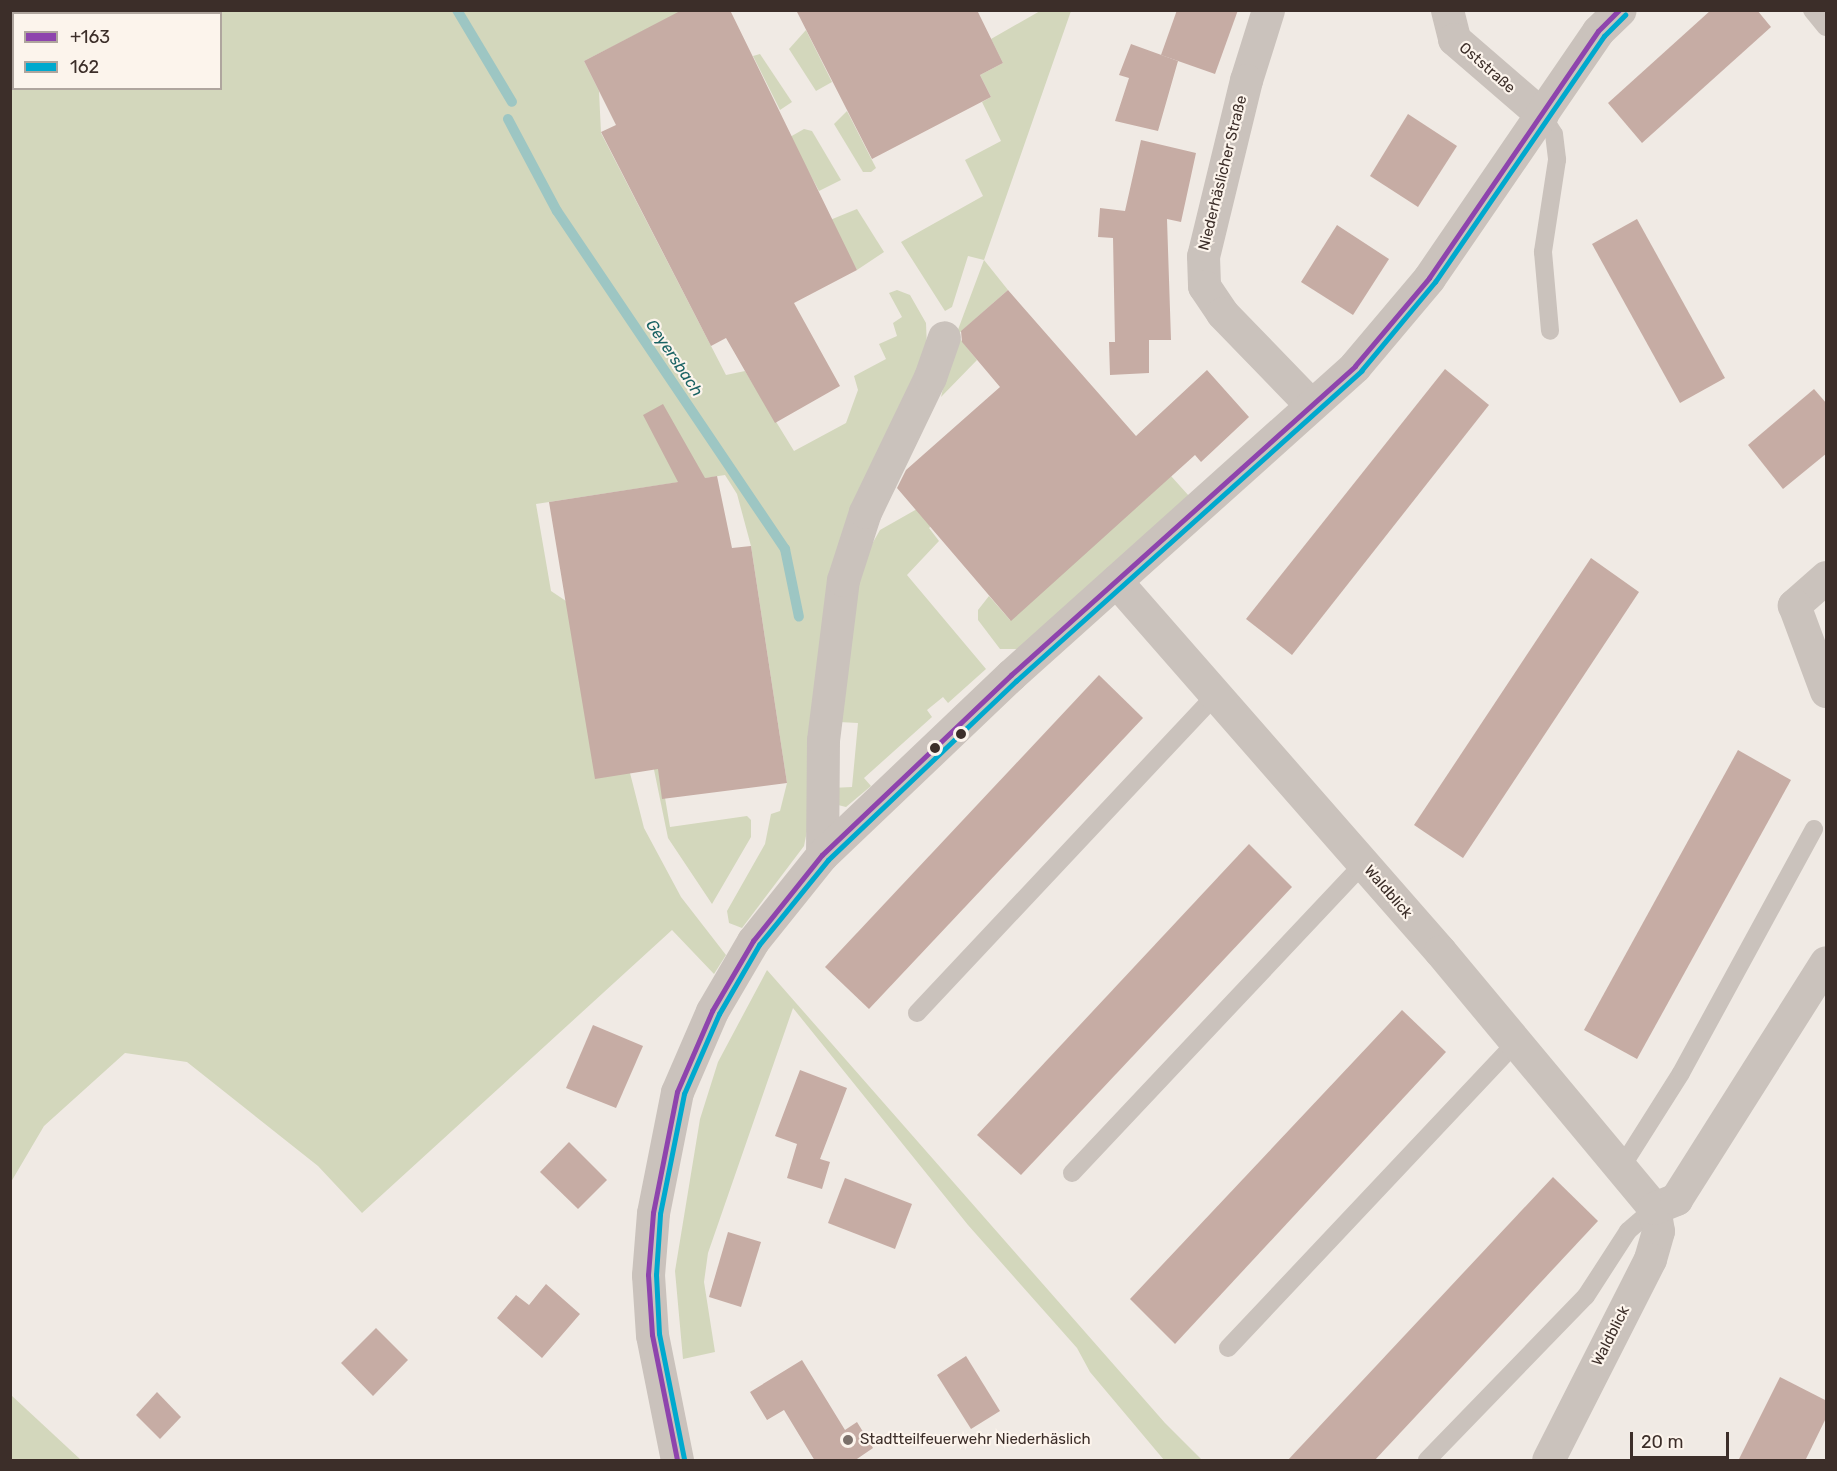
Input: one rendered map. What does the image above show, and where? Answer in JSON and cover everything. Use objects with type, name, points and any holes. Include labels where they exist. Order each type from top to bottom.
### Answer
[{"type":"street","name":"Niederhäslicher Straße","points":[[1268,10],[1246,80],[1203,256],[1204,286],[1216,307],[1311,405]]},
{"type":"street","name":"Oststraße","points":[[1448,10],[1454,39],[1542,115]]},
{"type":"street","points":[[676,1461],[652,1335],[648,1275],[653,1213],[677,1092],[716,1004],[753,941],[822,855],[1116,580],[1355,366],[1404,310],[1542,115],[1598,31],[1620,10]]},
{"type":"street","points":[[822,855],[823,740],[843,580],[865,513],[930,377],[944,337]]},
{"type":"street","points":[[1827,577],[1794,604],[1817,636],[1827,691]]},
{"type":"street","name":"Waldblick","points":[[1116,580],[1217,693],[1516,1042],[1654,1208],[1659,1231],[1650,1259],[1548,1461]]},
{"type":"street","points":[[1654,1208],[1676,1199],[1827,962]]},
{"type":"lane","points":[[1812,10],[1827,27]]},
{"type":"lane","points":[[1542,115],[1554,134],[1557,160],[1543,252],[1551,331]]},
{"type":"lane","points":[[917,1013],[1217,693]]},
{"type":"lane","points":[[1621,1168],[1681,1073],[1814,830]]},
{"type":"lane","points":[[1072,1173],[1363,864]]},
{"type":"lane","points":[[1228,1347],[1516,1042]]},
{"type":"lane","points":[[1427,1461],[1586,1296],[1628,1231],[1654,1208]]},
{"type":"green space","points":[[11,11],[682,11],[584,61],[599,91],[601,133],[726,375],[745,371],[794,451],[846,423],[858,390],[854,376],[886,359],[879,344],[897,336],[893,323],[902,317],[889,293],[897,290],[910,295],[926,323],[927,348],[882,458],[804,846],[742,928],[729,923],[727,911],[765,844],[771,814],[780,811],[787,783],[751,546],[737,494],[725,475],[536,504],[551,591],[566,601],[630,773],[644,828],[681,897],[726,955],[714,974],[672,930],[362,1213],[318,1166],[187,1062],[125,1053],[44,1126],[11,1182]]},
{"type":"green space","points":[[1040,11],[1071,11],[984,260],[968,256],[952,307],[945,311],[901,242],[983,196],[965,160],[1001,141],[982,102],[991,97],[980,75],[1003,63],[991,39]]},
{"type":"green space","points":[[806,30],[832,82],[816,91],[789,49]]},
{"type":"green space","points":[[760,54],[792,102],[780,110],[753,56]]},
{"type":"green space","points":[[847,111],[876,168],[871,172],[863,172],[834,124]]},
{"type":"green space","points":[[804,129],[812,131],[841,180],[819,191],[790,137]]},
{"type":"green space","points":[[857,209],[884,252],[857,270],[830,220]]},
{"type":"green space","points":[[984,260],[1008,290],[957,335],[977,360],[941,397],[956,335]]},
{"type":"green space","points":[[1090,384],[929,528],[939,541],[907,575],[986,669],[948,703],[943,697],[927,710],[932,717],[864,778],[871,786],[846,807],[838,805],[831,788],[852,787],[858,723],[839,722],[860,565],[880,530],[917,509]]},
{"type":"green space","points":[[1171,476],[1189,496],[1018,649],[1000,649],[978,620],[978,610],[989,596],[1010,620]]},
{"type":"green space","points":[[656,745],[670,827],[747,816],[751,820],[751,837],[712,904],[668,838],[651,755]]},
{"type":"green space","points":[[767,970],[1165,1423],[1202,1460],[1164,1460],[1090,1372],[1077,1348],[968,1225],[793,1008],[708,1253],[704,1282],[715,1352],[683,1359],[675,1271],[700,1119],[718,1062]]},
{"type":"green space","points":[[11,1395],[81,1460],[11,1460]]},
{"type":"building","points":[[682,10],[730,10],[857,270],[794,303],[840,386],[775,423],[726,338],[711,346],[601,132],[616,125],[584,61]]},
{"type":"building","points":[[796,10],[977,10],[1003,63],[980,75],[991,97],[872,159]]},
{"type":"building","points":[[1177,10],[1238,10],[1215,74],[1161,55]]},
{"type":"building","points":[[1711,10],[1757,10],[1771,27],[1642,143],[1608,103]]},
{"type":"building","points":[[1131,44],[1178,61],[1158,131],[1115,121],[1129,78],[1119,75]]},
{"type":"building","points":[[1408,114],[1457,146],[1418,207],[1370,176]]},
{"type":"building","points":[[1141,140],[1196,153],[1181,222],[1167,219],[1171,340],[1149,340],[1149,373],[1110,375],[1109,342],[1115,342],[1113,238],[1098,237],[1100,208],[1125,211]]},
{"type":"building","points":[[1637,219],[1725,378],[1680,403],[1592,244]]},
{"type":"building","points":[[1337,225],[1389,259],[1353,315],[1301,282]]},
{"type":"building","points":[[1008,290],[1136,436],[1207,370],[1249,417],[1201,462],[1195,455],[1011,621],[897,488],[906,470],[1000,387],[962,342],[961,331]]},
{"type":"building","points":[[1445,369],[1489,405],[1292,655],[1246,619]]},
{"type":"building","points":[[1814,389],[1827,404],[1827,453],[1783,489],[1748,445]]},
{"type":"building","points":[[663,404],[705,478],[717,476],[732,548],[751,546],[787,783],[662,799],[658,769],[595,779],[549,502],[678,482],[643,415]]},
{"type":"building","points":[[1591,558],[1639,592],[1463,858],[1414,825]]},
{"type":"building","points":[[1099,675],[1143,718],[869,1009],[825,967]]},
{"type":"building","points":[[1738,750],[1791,780],[1637,1059],[1584,1030]]},
{"type":"building","points":[[1249,844],[1292,887],[1021,1175],[977,1135]]},
{"type":"building","points":[[1402,1010],[1446,1052],[1175,1344],[1130,1299]]},
{"type":"building","points":[[593,1025],[643,1046],[616,1108],[566,1088]]},
{"type":"building","points":[[800,1070],[847,1088],[820,1159],[830,1162],[822,1189],[787,1178],[797,1144],[775,1136]]},
{"type":"building","points":[[569,1142],[607,1180],[578,1209],[540,1172]]},
{"type":"building","points":[[1553,1177],[1598,1221],[1374,1461],[1287,1461]]},
{"type":"building","points":[[845,1178],[912,1204],[895,1249],[828,1223]]},
{"type":"building","points":[[728,1232],[761,1242],[741,1307],[709,1297]]},
{"type":"building","points":[[546,1284],[580,1314],[542,1358],[497,1318],[516,1295],[529,1305]]},
{"type":"building","points":[[376,1328],[408,1360],[373,1396],[341,1363]]},
{"type":"building","points":[[966,1356],[1000,1411],[971,1429],[937,1375]]},
{"type":"building","points":[[802,1360],[845,1430],[857,1422],[873,1448],[854,1461],[815,1461],[784,1410],[767,1420],[750,1392]]},
{"type":"building","points":[[1780,1377],[1827,1401],[1827,1416],[1805,1461],[1738,1461]]},
{"type":"building","points":[[157,1392],[181,1417],[160,1439],[136,1415]]},
{"type":"waterway","name":"Geyersbach","points":[[457,10],[512,102]]},
{"type":"waterway","name":"Geyersbach","points":[[508,119],[557,211],[785,549],[799,617]]},
{"type":"transit line","name":"+163","points":[[677,1460],[652,1335],[648,1275],[653,1213],[677,1092],[712,1011],[753,941],[822,855],[1011,675],[1355,366],[1429,278],[1598,31],[1619,10]]},
{"type":"transit line","name":"162","points":[[684,1459],[659,1334],[656,1275],[660,1214],[684,1094],[719,1014],[759,945],[828,860],[1016,681],[1361,371],[1435,282],[1604,36],[1625,15]]},
{"type":"place","name":"Stadtteilfeuerwehr Niederhäslich","points":[[848,1440]]}]
